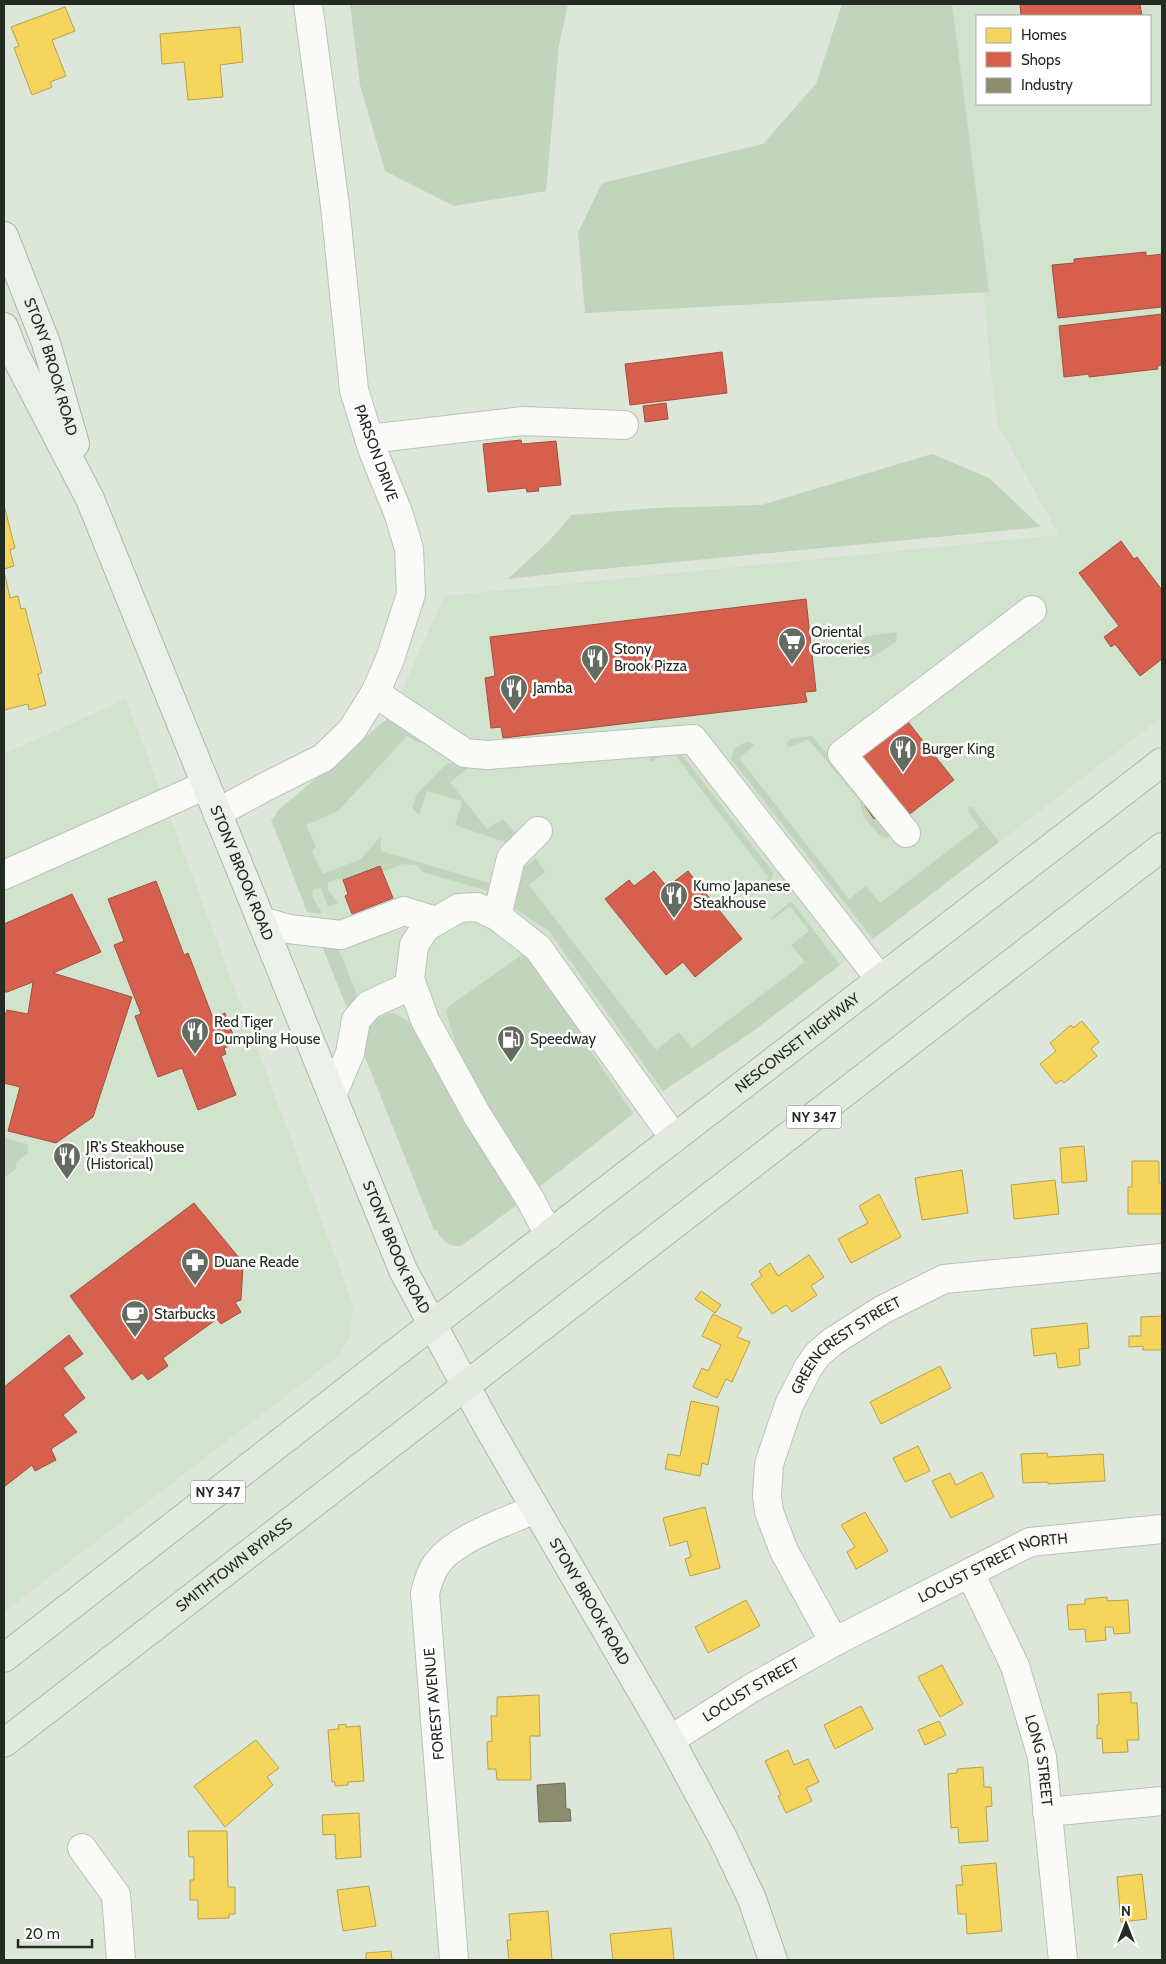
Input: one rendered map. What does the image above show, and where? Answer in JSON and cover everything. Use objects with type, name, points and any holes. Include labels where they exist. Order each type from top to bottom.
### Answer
[{"type":"highway","name":"NESCONSET HIGHWAY","points":[[432,1325],[1162,762]]},
{"type":"highway","name":"NY 347","points":[[465,1386],[1162,847]]},
{"type":"highway","name":"NY 347","points":[[4,1658],[432,1325]]},
{"type":"highway","name":"SMITHTOWN BYPASS","points":[[4,1743],[465,1386]]},
{"type":"main road","name":"STONY BROOK ROAD","points":[[4,236],[46,343],[90,499]]},
{"type":"main road","name":"STONY BROOK ROAD","points":[[4,327],[15,355],[90,499],[403,1270],[465,1386],[670,1740],[737,1867],[754,1906],[773,1960]]},
{"type":"street","name":"PARSON DRIVE","points":[[217,813],[323,758],[352,730],[375,693],[390,659],[411,594],[410,549],[400,514],[369,439],[354,390],[335,206],[308,4]]},
{"type":"street","points":[[369,439],[523,420],[624,425]]},
{"type":"street","points":[[906,833],[842,754],[1032,610]]},
{"type":"street","points":[[375,693],[465,753],[487,755],[693,739],[880,979]]},
{"type":"street","points":[[4,875],[206,785]]},
{"type":"street","points":[[497,916],[511,858],[538,831]]},
{"type":"street","points":[[549,1235],[530,1199],[477,1115],[424,1020],[410,979],[414,945],[426,927],[459,908],[477,907],[497,916],[538,948],[674,1138]]},
{"type":"street","points":[[262,922],[289,928],[341,935],[404,911],[436,922]]},
{"type":"street","points":[[333,1094],[350,1053],[356,1020],[369,1005],[412,985]]},
{"type":"street","name":"GREENCREST STREET","points":[[834,1642],[784,1551],[769,1512],[767,1496],[769,1464],[789,1405],[808,1368],[818,1354],[832,1342],[882,1310],[944,1279],[1162,1258]]},
{"type":"street","name":"FOREST AVENUE","points":[[454,1960],[425,1593],[430,1577],[438,1562],[448,1550],[461,1542],[535,1509]]},
{"type":"street","name":"LOCUST STREET NORTH","points":[[834,1642],[1030,1542],[1162,1529]]},
{"type":"street","name":"LONG STREET","points":[[970,1573],[1015,1666],[1042,1757],[1063,1960]]},
{"type":"street","name":"LOCUST STREET","points":[[670,1740],[750,1689],[834,1642]]},
{"type":"street","points":[[1047,1812],[1162,1801]]},
{"type":"street","points":[[82,1848],[116,1895],[121,1960]]},
{"type":"shaded area","points":[[350,4],[568,4],[559,45],[546,191],[454,206],[385,171],[360,85]]},
{"type":"shaded area","points":[[842,4],[952,4],[989,292],[585,313],[578,233],[602,183],[763,144],[816,84]]},
{"type":"shaded area","points":[[952,4],[1162,4],[1162,717],[752,1032],[670,1084],[468,1242],[461,1246],[450,1246],[444,1242],[437,1230],[434,1230],[299,885],[269,819],[278,816],[386,727],[444,596],[1059,535],[997,423]]},
{"type":"shaded area","points":[[932,454],[989,478],[1041,527],[508,579],[549,541],[572,515],[655,508],[761,505]]},
{"type":"shaded area","points":[[897,632],[896,642],[874,656],[863,659],[861,637]]},
{"type":"shaded area","points":[[126,699],[353,1304],[350,1336],[338,1356],[4,1612],[4,754]]},
{"type":"shaded area","points":[[388,718],[422,738],[422,741],[419,743],[407,736],[338,811],[306,825],[316,846],[312,852],[323,874],[361,859],[381,836],[381,851],[489,883],[488,891],[423,872],[417,865],[403,864],[383,872],[380,866],[343,880],[338,879],[328,882],[328,890],[338,903],[328,907],[321,888],[313,889],[312,896],[322,914],[307,912],[272,821],[277,811]]},
{"type":"shaded area","points":[[812,736],[828,755],[849,738],[891,827],[891,836],[886,838],[880,836],[863,816],[860,801],[809,740],[788,747],[787,743],[790,739]]},
{"type":"shaded area","points":[[748,742],[755,745],[739,758],[849,899],[866,886],[880,903],[979,827],[968,810],[969,807],[972,807],[999,842],[873,939],[731,759],[736,748]]},
{"type":"shaded area","points":[[672,750],[682,755],[773,872],[769,882],[753,894],[751,891],[769,878],[672,751],[650,762],[649,752]]},
{"type":"shaded area","points":[[458,762],[467,769],[450,782],[487,829],[503,819],[518,836],[511,844],[455,825],[462,801],[427,791],[419,815],[413,809],[417,794],[444,766]]},
{"type":"shaded area","points":[[536,858],[545,872],[529,885],[656,1050],[679,1032],[692,1048],[805,962],[791,945],[809,931],[790,906],[773,919],[771,918],[789,903],[793,903],[840,965],[752,1032],[663,1091],[549,931],[512,905],[518,872]]},
{"type":"shaded area","points":[[322,946],[339,950],[357,995],[349,1013]]},
{"type":"shaded area","points":[[523,954],[532,955],[585,1023],[584,1041],[633,1114],[538,1188],[460,1058],[446,1012],[448,1007]]},
{"type":"shaded area","points":[[389,1013],[394,1013],[412,1024],[518,1204],[461,1246],[446,1242],[441,1238],[437,1230],[434,1230],[359,1042],[368,1023]]},
{"type":"shaded area","points":[[4,1137],[28,1145],[28,1153],[16,1162],[16,1169],[4,1178]]},
{"type":"building: Homes","points":[[65,7],[75,31],[52,40],[66,76],[50,82],[52,87],[32,95],[14,48],[19,46],[11,27]]},
{"type":"building: Homes","points":[[240,27],[243,62],[220,65],[223,97],[188,100],[184,62],[162,64],[160,34]]},
{"type":"building: Homes","points":[[4,505],[15,548],[10,550],[14,566],[4,569]]},
{"type":"building: Homes","points":[[4,571],[10,598],[18,596],[21,609],[25,608],[42,673],[38,674],[46,705],[29,710],[28,704],[4,710]]},
{"type":"building: Homes","points":[[1082,1021],[1099,1042],[1091,1049],[1097,1056],[1064,1083],[1061,1080],[1056,1084],[1040,1064],[1056,1051],[1050,1043],[1071,1025],[1073,1028]]},
{"type":"building: Homes","points":[[1084,1146],[1087,1181],[1062,1183],[1060,1148]]},
{"type":"building: Homes","points":[[1132,1161],[1159,1161],[1159,1183],[1162,1183],[1162,1214],[1128,1214],[1128,1187],[1132,1187]]},
{"type":"building: Homes","points":[[962,1170],[968,1213],[922,1220],[915,1178]]},
{"type":"building: Homes","points":[[1055,1180],[1059,1214],[1014,1219],[1011,1185]]},
{"type":"building: Homes","points":[[879,1194],[901,1237],[851,1263],[838,1239],[868,1223],[859,1206]]},
{"type":"building: Homes","points":[[809,1255],[824,1277],[811,1286],[817,1295],[792,1312],[786,1305],[772,1314],[751,1284],[762,1276],[759,1271],[770,1263],[778,1276]]},
{"type":"building: Homes","points":[[701,1291],[721,1305],[715,1313],[695,1299]]},
{"type":"building: Homes","points":[[713,1314],[742,1328],[737,1337],[750,1342],[732,1382],[726,1379],[717,1398],[693,1387],[702,1368],[708,1371],[721,1345],[702,1336]]},
{"type":"building: Homes","points":[[1162,1316],[1162,1350],[1143,1350],[1143,1346],[1129,1347],[1129,1336],[1141,1336],[1141,1317]]},
{"type":"building: Homes","points":[[1087,1323],[1089,1348],[1079,1349],[1080,1365],[1058,1368],[1056,1353],[1034,1356],[1031,1329]]},
{"type":"building: Homes","points":[[940,1366],[951,1388],[881,1424],[870,1402]]},
{"type":"building: Homes","points":[[691,1401],[719,1407],[708,1465],[702,1463],[700,1476],[665,1469],[668,1454],[680,1456]]},
{"type":"building: Homes","points":[[918,1446],[930,1471],[905,1482],[893,1458]]},
{"type":"building: Homes","points":[[1047,1453],[1048,1457],[1103,1454],[1105,1481],[1048,1484],[1048,1482],[1023,1483],[1021,1454]]},
{"type":"building: Homes","points":[[982,1472],[994,1497],[951,1518],[932,1481],[950,1473],[956,1485]]},
{"type":"building: Homes","points":[[705,1507],[720,1568],[690,1576],[685,1559],[691,1557],[687,1541],[670,1546],[663,1518]]},
{"type":"building: Homes","points":[[865,1512],[888,1551],[856,1569],[847,1552],[855,1547],[841,1525]]},
{"type":"building: Homes","points":[[1107,1597],[1107,1601],[1128,1600],[1130,1633],[1114,1634],[1113,1627],[1105,1627],[1106,1640],[1086,1642],[1085,1629],[1069,1630],[1067,1605],[1085,1604],[1085,1599]]},
{"type":"building: Homes","points":[[746,1600],[760,1626],[708,1653],[695,1627]]},
{"type":"building: Homes","points":[[942,1665],[963,1704],[940,1717],[918,1677]]},
{"type":"building: Homes","points":[[1131,1692],[1131,1703],[1137,1703],[1139,1740],[1127,1740],[1128,1752],[1103,1753],[1102,1738],[1097,1739],[1097,1725],[1099,1724],[1098,1694]]},
{"type":"building: Homes","points":[[539,1695],[540,1736],[530,1736],[531,1780],[497,1780],[496,1769],[488,1769],[487,1742],[492,1741],[491,1716],[497,1716],[497,1697]]},
{"type":"building: Homes","points":[[861,1706],[873,1729],[835,1749],[824,1725]]},
{"type":"building: Homes","points":[[939,1721],[946,1735],[925,1745],[918,1730]]},
{"type":"building: Homes","points":[[346,1724],[346,1727],[360,1726],[364,1781],[348,1782],[348,1785],[335,1786],[335,1782],[332,1782],[328,1730],[339,1729],[338,1725]]},
{"type":"building: Homes","points":[[256,1740],[279,1768],[267,1777],[273,1785],[225,1827],[194,1786]]},
{"type":"building: Homes","points":[[788,1750],[794,1765],[808,1759],[819,1782],[806,1788],[812,1801],[786,1813],[778,1796],[781,1795],[765,1761]]},
{"type":"building: Homes","points":[[983,1767],[984,1787],[991,1787],[992,1806],[986,1807],[988,1841],[959,1843],[958,1827],[951,1828],[948,1774],[957,1773],[957,1769]]},
{"type":"building: Homes","points":[[359,1813],[361,1857],[336,1859],[335,1834],[323,1835],[322,1815]]},
{"type":"building: Homes","points":[[188,1831],[227,1831],[228,1887],[235,1887],[235,1914],[229,1914],[229,1918],[198,1919],[198,1900],[190,1900],[190,1880],[194,1880],[194,1857],[189,1857]]},
{"type":"building: Homes","points":[[996,1863],[1002,1931],[967,1934],[966,1914],[958,1914],[956,1885],[963,1885],[961,1866]]},
{"type":"building: Homes","points":[[1142,1874],[1147,1919],[1121,1922],[1117,1877]]},
{"type":"building: Homes","points":[[369,1886],[376,1926],[343,1931],[337,1890]]},
{"type":"building: Homes","points":[[548,1911],[552,1960],[509,1960],[507,1940],[511,1940],[509,1914]]},
{"type":"building: Homes","points":[[671,1928],[674,1960],[613,1960],[610,1934]]},
{"type":"building: Homes","points":[[391,1951],[392,1960],[366,1960],[366,1953]]},
{"type":"building: Shops","points":[[1020,4],[1140,4],[1142,15],[1021,15]]},
{"type":"building: Shops","points":[[1146,252],[1146,256],[1162,254],[1162,307],[1058,318],[1052,265],[1074,263],[1074,259]]},
{"type":"building: Shops","points":[[1162,314],[1162,365],[1157,366],[1158,369],[1089,377],[1089,374],[1064,377],[1059,326]]},
{"type":"building: Shops","points":[[722,352],[727,393],[630,405],[625,364]]},
{"type":"building: Shops","points":[[666,403],[668,419],[645,422],[643,406]]},
{"type":"building: Shops","points":[[521,440],[522,444],[556,441],[561,485],[538,487],[539,491],[527,492],[526,488],[488,492],[483,444]]},
{"type":"building: Shops","points":[[1121,541],[1134,559],[1137,557],[1162,590],[1162,659],[1140,676],[1115,644],[1111,647],[1104,637],[1119,626],[1079,573]]},
{"type":"building: Shops","points":[[806,599],[816,691],[805,692],[807,702],[503,738],[501,727],[491,728],[485,678],[495,676],[490,637]]},
{"type":"building: Shops","name":"Burger King","points":[[908,722],[954,780],[902,820],[891,806],[874,819],[865,806],[877,797],[852,765]]},
{"type":"building: Shops","points":[[380,866],[393,898],[352,914],[345,896],[348,894],[343,880]]},
{"type":"building: Shops","name":"Kumo Japanese Steakhouse","points":[[654,871],[667,887],[688,871],[742,939],[695,977],[683,962],[666,975],[605,899],[629,880],[634,886]]},
{"type":"building: Shops","points":[[156,881],[184,955],[188,953],[213,1018],[225,1013],[236,1043],[224,1048],[226,1054],[221,1056],[236,1095],[198,1110],[182,1068],[158,1077],[135,1016],[141,1014],[114,945],[124,941],[108,899]]},
{"type":"building: Shops","points":[[72,894],[101,952],[53,973],[132,997],[93,1117],[56,1143],[8,1131],[20,1087],[4,1083],[4,1017],[7,1010],[28,1014],[33,982],[4,992],[4,924]]},
{"type":"building: Shops","points":[[194,1203],[240,1259],[243,1267],[241,1300],[235,1302],[241,1312],[221,1324],[217,1319],[163,1358],[168,1366],[148,1380],[142,1373],[132,1380],[70,1296]]},
{"type":"building: Shops","points":[[69,1335],[83,1354],[63,1368],[85,1398],[63,1415],[77,1432],[51,1449],[56,1460],[35,1471],[32,1465],[4,1487],[4,1387]]},
{"type":"building: Industry","points":[[565,1783],[566,1809],[570,1809],[571,1821],[539,1822],[537,1785]]},
{"type":"place","name":"Oriental Groceries","points":[[792,665]]},
{"type":"place","name":"Stony Brook Pizza","points":[[595,682]]},
{"type":"place","name":"Jamba","points":[[514,712]]},
{"type":"place","name":"Burger King","points":[[903,773]]},
{"type":"place","name":"Kumo Japanese Steakhouse","points":[[674,919]]},
{"type":"place","name":"Red Tiger Dumpling House","points":[[195,1055]]},
{"type":"place","name":"Speedway","points":[[511,1063]]},
{"type":"place","name":"JR's Steakhouse (Historical)","points":[[67,1180]]},
{"type":"place","name":"Duane Reade","points":[[195,1286]]},
{"type":"place","name":"Starbucks","points":[[135,1338]]}]
